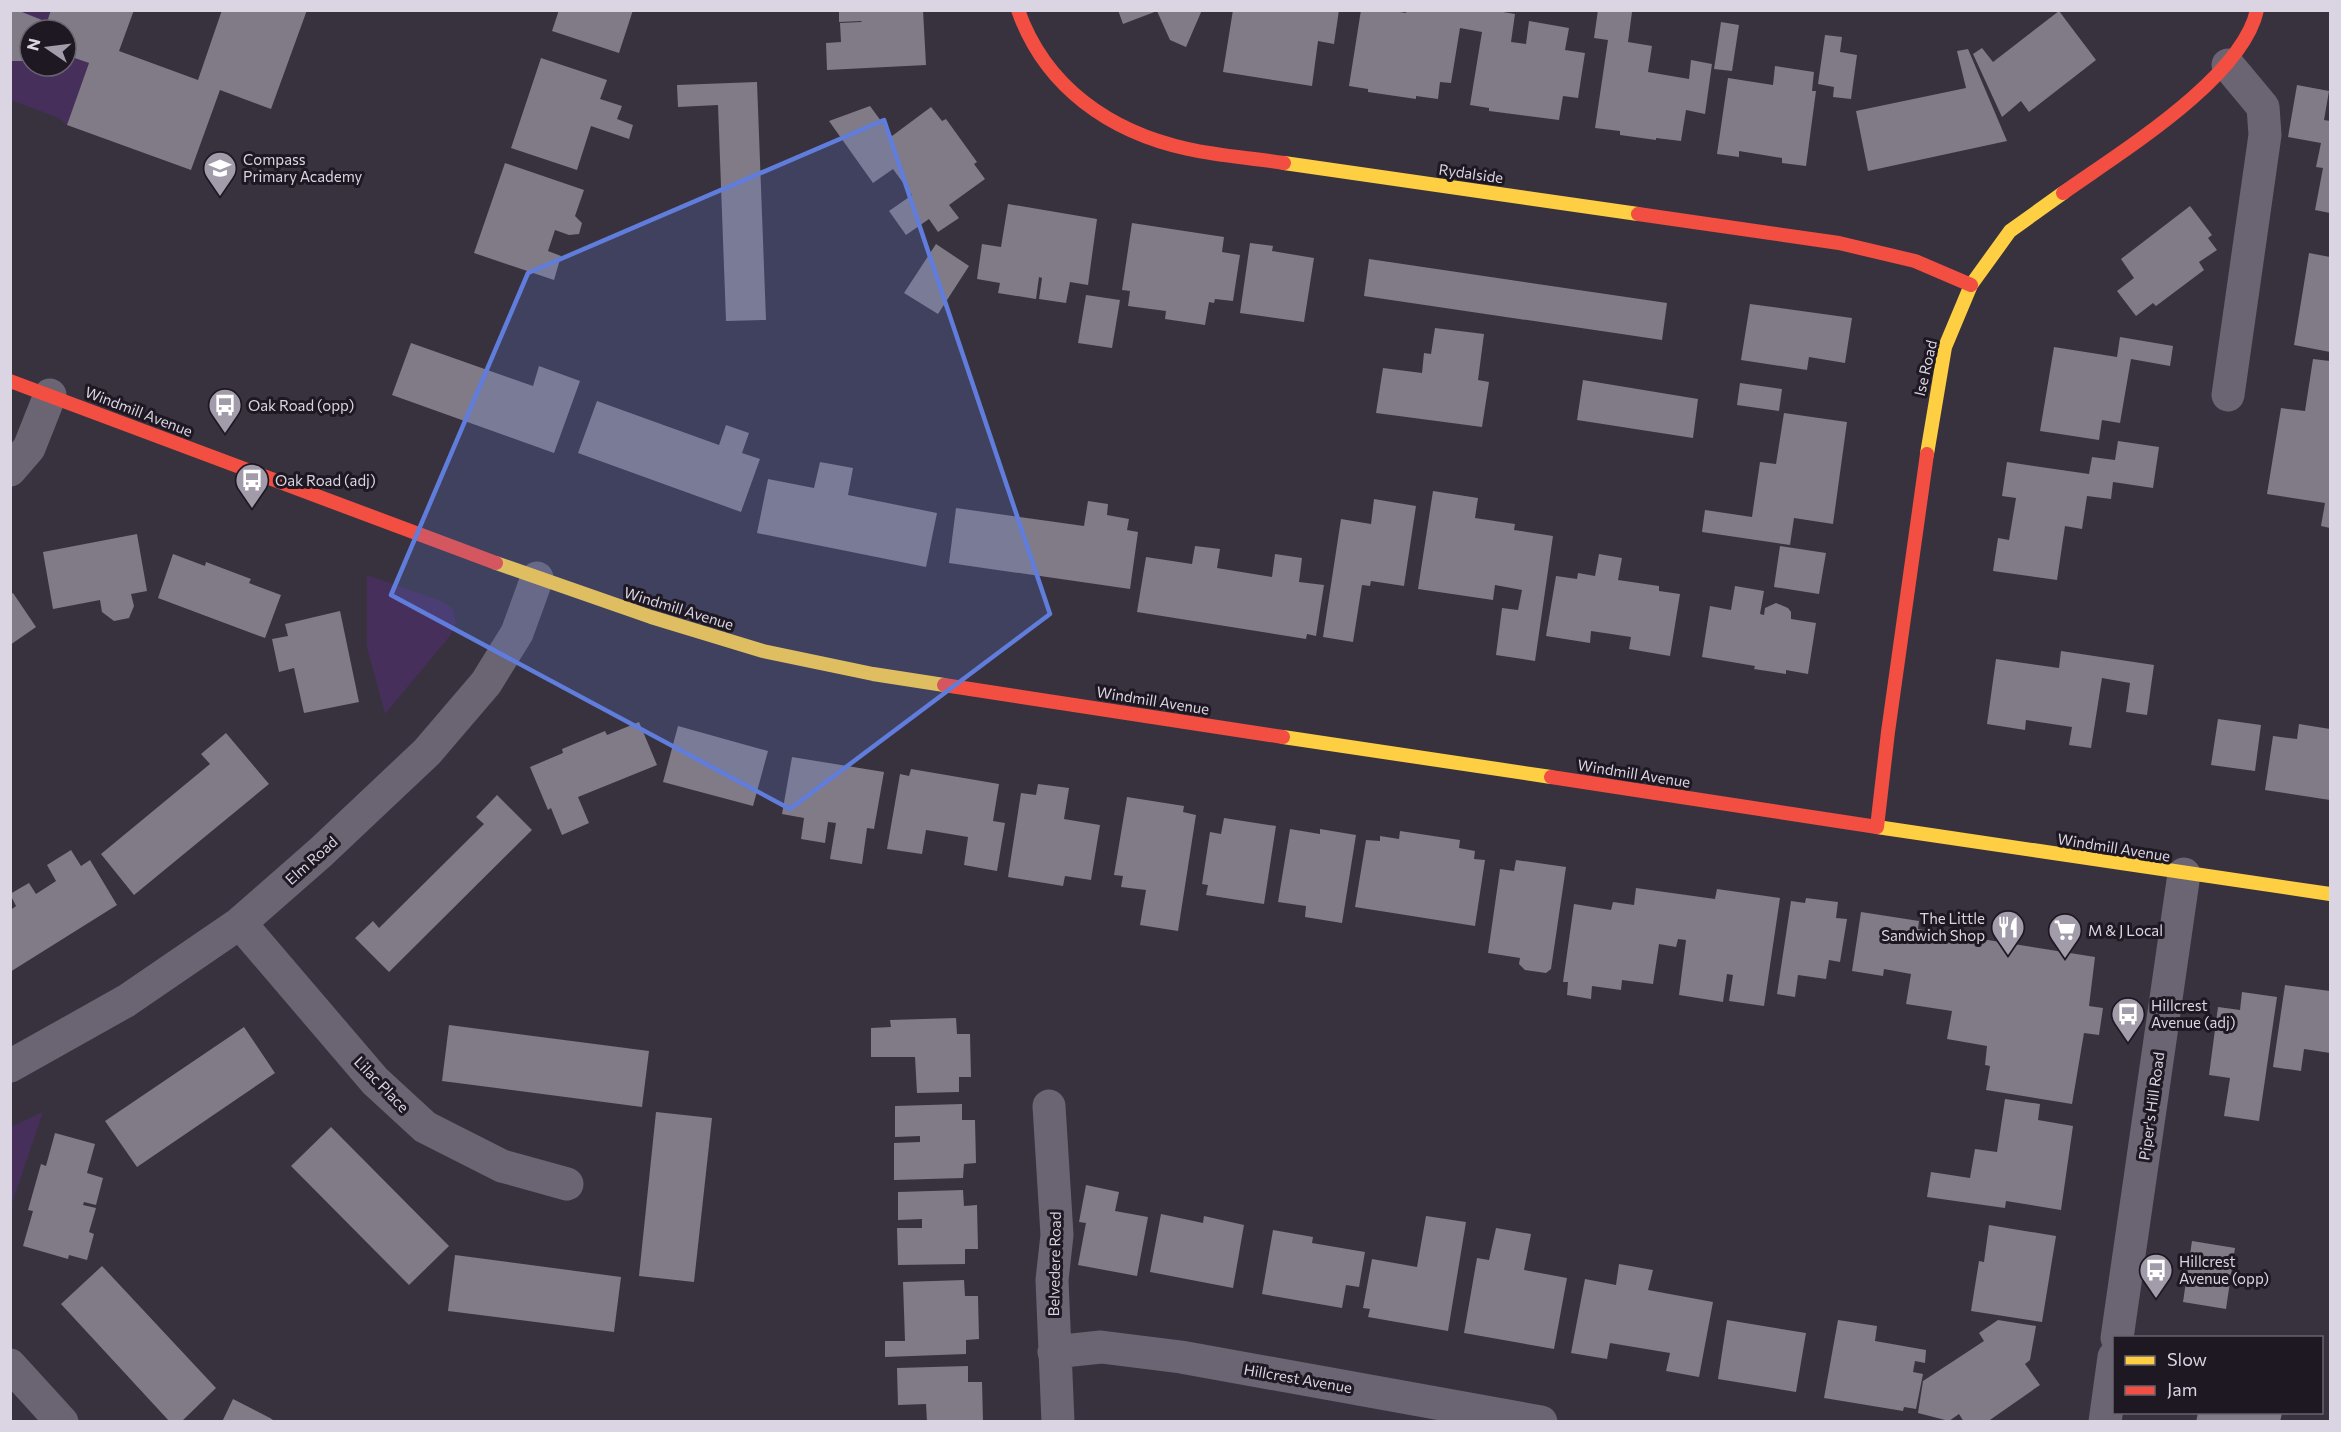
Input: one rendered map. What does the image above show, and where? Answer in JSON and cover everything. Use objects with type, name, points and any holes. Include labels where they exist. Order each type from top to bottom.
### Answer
[{"type":"main road","name":"Rydalside","points":[[1018,10],[1023,30],[1052,72],[1086,104],[1135,132],[1188,149],[1839,243],[1915,261],[1971,285]]},
{"type":"main road","name":"Ise Road","points":[[1877,827],[1934,402],[1945,347],[1971,285],[2010,231],[2169,118],[2228,65],[2255,19],[2257,10]]},
{"type":"main road","name":"Windmill Avenue","points":[[10,381],[537,578],[651,617],[763,651],[873,674],[2184,874],[2331,894]]},
{"type":"street","points":[[2228,65],[2263,107],[2265,135],[2228,395]]},
{"type":"street","points":[[10,470],[29,448],[50,395]]},
{"type":"street","name":"Elm Road","points":[[10,1066],[126,1001],[240,923],[321,852],[427,752],[492,673],[517,633],[537,578]]},
{"type":"street","name":"Piper's Hill Road","points":[[2117,1336],[2184,874]]},
{"type":"street","name":"Lilac Place","points":[[240,923],[375,1081],[425,1127],[502,1166],[567,1184]]},
{"type":"street","name":"Belvedere Road","points":[[1049,1106],[1057,1235],[1052,1280],[1058,1422]]},
{"type":"street","name":"Hillcrest Avenue","points":[[1054,1352],[1101,1347],[1181,1357],[1541,1422]]},
{"type":"street","points":[[10,1365],[62,1422]]},
{"type":"street","points":[[2105,1422],[2113,1370]]},
{"type":"highlighted area","points":[[884,120],[1050,614],[790,809],[391,595],[528,273]]},
{"type":"shaded area","points":[[17,11],[51,11],[48,18],[36,18]]},
{"type":"shaded area","points":[[78,59],[89,63],[67,125],[59,118],[11,100],[10,61],[18,61],[18,78],[78,78]]},
{"type":"shaded area","points":[[367,575],[441,601],[453,609],[456,623],[450,636],[385,714],[367,647]]},
{"type":"shaded area","points":[[43,1112],[11,1206],[11,1127]]},
{"type":"building","points":[[10,10],[17,10],[37,18],[18,18],[18,61],[10,61]]},
{"type":"building","points":[[51,10],[134,10],[119,51],[198,80],[222,10],[307,10],[271,109],[220,90],[191,170],[67,125],[89,63],[78,59],[78,18],[48,18]]},
{"type":"building","points":[[559,10],[633,10],[619,53],[552,31]]},
{"type":"building","points":[[839,10],[923,10],[926,65],[827,70],[826,43],[841,42],[840,23],[862,21],[839,22]]},
{"type":"building","points":[[1118,10],[1202,10],[1186,47],[1170,40],[1157,11],[1123,24]]},
{"type":"building","points":[[1233,10],[1339,10],[1334,44],[1318,41],[1312,86],[1223,72]]},
{"type":"building","points":[[1361,10],[1406,13],[1406,10],[1491,10],[1515,14],[1511,42],[1526,44],[1529,21],[1569,28],[1565,50],[1585,53],[1578,98],[1563,96],[1559,120],[1489,111],[1489,108],[1470,105],[1482,32],[1460,28],[1451,83],[1440,82],[1438,99],[1416,96],[1416,99],[1368,92],[1368,89],[1349,86]]},
{"type":"building","points":[[1598,10],[1632,12],[1628,42],[1652,46],[1648,72],[1689,79],[1691,60],[1712,64],[1705,114],[1686,110],[1681,141],[1620,135],[1620,131],[1595,128],[1608,40],[1594,38]]},
{"type":"building","points":[[2059,11],[2096,60],[2029,112],[2021,101],[2002,117],[1973,54],[1982,48],[1993,62]]},
{"type":"building","points":[[1721,22],[1739,25],[1732,71],[1714,69]]},
{"type":"building","points":[[1825,35],[1842,37],[1840,52],[1857,55],[1851,99],[1833,97],[1834,87],[1818,84]]},
{"type":"building","points":[[1968,49],[2007,141],[1868,171],[1856,111],[1966,88],[1957,51]]},
{"type":"building","points":[[541,58],[607,80],[600,99],[622,106],[617,119],[633,125],[629,139],[591,126],[577,170],[511,148]]},
{"type":"building","points":[[1775,66],[1814,72],[1812,91],[1816,91],[1806,166],[1782,163],[1782,158],[1739,151],[1739,157],[1717,154],[1728,78],[1773,85]]},
{"type":"building","points":[[757,82],[766,320],[726,321],[718,105],[678,107],[677,85]]},
{"type":"building","points":[[2297,85],[2329,91],[2324,120],[2330,121],[2330,213],[2315,210],[2323,168],[2316,167],[2321,143],[2288,137]]},
{"type":"building","points":[[870,106],[892,136],[931,107],[942,121],[946,119],[977,162],[974,164],[985,179],[949,205],[959,218],[938,232],[929,219],[906,235],[889,211],[912,195],[893,169],[873,183],[829,121]]},
{"type":"building","points":[[505,163],[584,190],[575,216],[582,223],[579,234],[569,235],[555,230],[548,251],[561,256],[554,280],[474,253]]},
{"type":"building","points":[[1008,204],[1097,219],[1088,285],[1070,282],[1066,303],[1039,299],[1042,278],[1039,277],[1036,299],[998,293],[1000,283],[977,279],[982,244],[1001,247]]},
{"type":"building","points":[[2190,206],[2212,235],[2208,238],[2217,250],[2199,262],[2204,270],[2156,306],[2153,303],[2136,316],[2117,291],[2134,278],[2121,259]]},
{"type":"building","points":[[1132,223],[1224,237],[1222,252],[1240,255],[1233,301],[1215,299],[1214,303],[1209,302],[1205,325],[1165,319],[1166,311],[1128,306],[1130,291],[1122,290]]},
{"type":"building","points":[[1250,243],[1273,246],[1272,251],[1314,258],[1304,322],[1240,313]]},
{"type":"building","points":[[936,244],[969,266],[938,314],[904,293]]},
{"type":"building","points":[[2309,253],[2330,257],[2330,352],[2294,345]]},
{"type":"building","points":[[1369,259],[1667,303],[1662,340],[1364,296]]},
{"type":"building","points":[[1086,295],[1120,300],[1112,348],[1078,343]]},
{"type":"building","points":[[1750,304],[1852,318],[1845,363],[1809,357],[1807,370],[1741,360]]},
{"type":"building","points":[[1435,328],[1484,334],[1478,380],[1489,382],[1482,427],[1376,413],[1383,368],[1422,373],[1424,353],[1431,354]]},
{"type":"building","points":[[2120,337],[2173,346],[2170,366],[2131,359],[2120,423],[2102,420],[2099,440],[2040,431],[2054,347],[2117,357]]},
{"type":"building","points":[[411,343],[533,386],[539,366],[580,381],[554,453],[392,395]]},
{"type":"building","points":[[2313,359],[2330,361],[2330,528],[2321,526],[2325,503],[2267,494],[2281,408],[2305,411]]},
{"type":"building","points":[[1583,380],[1698,399],[1693,438],[1577,420]]},
{"type":"building","points":[[1740,383],[1782,389],[1779,411],[1737,405]]},
{"type":"building","points":[[597,401],[719,445],[726,425],[749,433],[742,453],[760,459],[741,512],[578,453]]},
{"type":"building","points":[[1784,413],[1847,422],[1833,524],[1794,518],[1790,545],[1702,532],[1705,510],[1752,517],[1760,462],[1776,464]]},
{"type":"building","points":[[2118,441],[2159,447],[2153,488],[2113,482],[2111,499],[2087,496],[2082,529],[2065,526],[2057,580],[1993,571],[1998,538],[2009,540],[2016,498],[2002,496],[2007,462],[2089,474],[2092,457],[2115,460]]},
{"type":"building","points":[[820,462],[853,468],[848,495],[937,513],[926,567],[757,533],[768,479],[814,488]]},
{"type":"building","points":[[1433,491],[1478,498],[1475,518],[1515,524],[1514,530],[1553,536],[1535,661],[1496,655],[1502,608],[1518,610],[1522,590],[1495,585],[1493,600],[1418,589]]},
{"type":"building","points":[[1374,499],[1416,506],[1404,586],[1371,581],[1370,586],[1362,585],[1353,642],[1323,637],[1341,519],[1371,524]]},
{"type":"building","points":[[1088,501],[1108,504],[1107,515],[1129,519],[1127,530],[1138,532],[1130,589],[949,563],[956,508],[1084,526]]},
{"type":"building","points":[[137,534],[147,591],[131,594],[134,606],[129,618],[114,621],[102,612],[100,600],[53,609],[43,552]]},
{"type":"building","points":[[1195,546],[1220,549],[1217,568],[1272,577],[1275,554],[1302,558],[1299,582],[1324,585],[1316,636],[1307,634],[1306,639],[1137,612],[1146,557],[1192,564]]},
{"type":"building","points":[[1780,546],[1826,553],[1819,594],[1774,587]]},
{"type":"building","points":[[173,554],[205,566],[206,562],[251,579],[249,583],[281,595],[265,638],[158,598]]},
{"type":"building","points":[[1599,554],[1622,558],[1618,580],[1659,586],[1659,591],[1680,594],[1670,656],[1629,649],[1631,637],[1591,631],[1590,643],[1546,636],[1556,576],[1577,579],[1578,573],[1595,576]]},
{"type":"building","points":[[1735,586],[1764,591],[1760,614],[1764,615],[1765,608],[1776,603],[1788,608],[1791,612],[1791,619],[1816,623],[1808,674],[1786,670],[1786,674],[1754,669],[1755,666],[1702,657],[1710,606],[1731,610]]},
{"type":"building","points":[[13,593],[36,627],[10,645],[10,595]]},
{"type":"building","points":[[340,611],[359,702],[304,713],[294,668],[279,672],[272,639],[288,636],[285,624]]},
{"type":"building","points":[[2061,651],[2154,665],[2147,715],[2126,712],[2130,683],[2102,678],[2091,748],[2069,745],[2072,727],[2026,720],[2025,730],[1987,724],[1996,659],[2059,668]]},
{"type":"building","points":[[2218,719],[2261,725],[2255,771],[2211,765]]},
{"type":"building","points":[[639,722],[657,765],[578,797],[589,823],[562,835],[551,808],[548,810],[530,767],[563,753],[562,749],[605,731],[607,735]]},
{"type":"building","points":[[2299,724],[2330,729],[2330,800],[2265,790],[2273,736],[2297,739]]},
{"type":"building","points":[[678,726],[768,751],[753,806],[663,782]]},
{"type":"building","points":[[226,733],[269,784],[134,895],[101,854],[210,764],[201,754]]},
{"type":"building","points":[[792,757],[884,772],[874,829],[867,828],[862,864],[830,859],[836,823],[828,822],[825,843],[801,839],[804,818],[782,814]]},
{"type":"building","points":[[911,769],[999,784],[993,821],[1005,823],[997,871],[964,865],[968,837],[926,830],[922,854],[887,849],[900,774],[909,776]]},
{"type":"building","points":[[1038,784],[1069,788],[1064,819],[1100,825],[1091,880],[1065,876],[1063,886],[1008,877],[1021,793],[1036,795]]},
{"type":"building","points":[[497,795],[532,830],[389,972],[355,938],[373,921],[379,928],[484,824],[476,817]]},
{"type":"building","points":[[1127,797],[1184,806],[1183,812],[1196,815],[1178,931],[1140,925],[1146,890],[1121,887],[1123,876],[1114,875]]},
{"type":"building","points":[[1224,818],[1276,826],[1264,904],[1206,895],[1208,885],[1202,884],[1210,832],[1221,834]]},
{"type":"building","points":[[1290,829],[1320,834],[1320,829],[1356,835],[1342,923],[1305,917],[1306,906],[1278,902]]},
{"type":"building","points":[[1400,831],[1460,840],[1459,848],[1475,851],[1474,859],[1485,860],[1475,926],[1355,907],[1366,840],[1380,841],[1380,836],[1399,839]]},
{"type":"building","points":[[71,850],[81,866],[90,860],[117,905],[10,972],[10,907],[12,909],[16,906],[10,894],[29,883],[36,894],[56,881],[47,865]]},
{"type":"building","points":[[1516,860],[1566,867],[1551,969],[1546,973],[1525,970],[1519,964],[1520,958],[1488,953],[1500,869],[1514,871]]},
{"type":"building","points":[[1636,888],[1715,899],[1717,889],[1780,898],[1764,1006],[1729,1001],[1733,975],[1727,974],[1723,1002],[1679,995],[1686,940],[1678,939],[1676,947],[1659,944],[1653,984],[1622,980],[1621,990],[1592,986],[1591,999],[1567,995],[1568,982],[1563,982],[1574,904],[1611,910],[1613,902],[1634,905]]},
{"type":"building","points":[[1806,898],[1838,902],[1836,918],[1847,919],[1840,962],[1829,960],[1826,979],[1798,975],[1795,997],[1777,994],[1791,901],[1805,903]]},
{"type":"building","points":[[1861,912],[1919,921],[1918,929],[2095,957],[2089,1006],[2103,1008],[2099,1035],[2084,1033],[2072,1104],[1986,1090],[1990,1066],[1985,1065],[1987,1046],[1947,1039],[1952,1011],[1906,1004],[1911,974],[1884,969],[1883,976],[1852,971]]},
{"type":"building","points":[[2285,985],[2330,991],[2330,1053],[2304,1049],[2301,1071],[2273,1067]]},
{"type":"building","points":[[2242,992],[2277,997],[2259,1121],[2224,1116],[2230,1078],[2209,1075],[2218,1007],[2240,1010]]},
{"type":"building","points":[[956,1018],[957,1034],[970,1034],[971,1077],[959,1077],[959,1092],[917,1093],[915,1057],[871,1057],[871,1028],[891,1027],[890,1020]]},
{"type":"building","points":[[449,1025],[649,1051],[642,1107],[442,1081]]},
{"type":"building","points":[[244,1027],[275,1073],[137,1167],[105,1121]]},
{"type":"building","points":[[2005,1099],[2040,1104],[2038,1120],[2073,1126],[2061,1210],[2006,1201],[2005,1208],[1927,1197],[1931,1172],[1970,1178],[1975,1149],[1997,1152]]},
{"type":"building","points":[[962,1104],[962,1120],[975,1120],[976,1163],[964,1164],[963,1178],[894,1180],[894,1143],[920,1142],[920,1136],[895,1137],[895,1106]]},
{"type":"building","points":[[656,1112],[712,1118],[694,1282],[639,1276]]},
{"type":"building","points":[[331,1127],[449,1246],[409,1285],[291,1166]]},
{"type":"building","points":[[55,1133],[95,1144],[87,1173],[103,1178],[96,1205],[84,1202],[83,1205],[96,1208],[89,1232],[94,1234],[87,1260],[69,1255],[68,1259],[23,1246],[33,1211],[28,1210],[41,1164],[46,1166]]},
{"type":"building","points":[[1086,1185],[1119,1192],[1115,1211],[1148,1217],[1137,1276],[1078,1265],[1086,1223],[1079,1222]]},
{"type":"building","points":[[963,1190],[964,1206],[977,1205],[978,1249],[965,1249],[965,1264],[898,1265],[897,1228],[922,1228],[922,1219],[898,1220],[898,1192]]},
{"type":"building","points":[[1161,1214],[1203,1223],[1204,1216],[1244,1225],[1233,1288],[1150,1272]]},
{"type":"building","points":[[1426,1216],[1466,1222],[1448,1331],[1368,1317],[1370,1309],[1363,1308],[1372,1259],[1417,1267]]},
{"type":"building","points":[[1989,1225],[2056,1236],[2042,1322],[1971,1311],[1979,1261],[1984,1262]]},
{"type":"building","points":[[1496,1228],[1531,1234],[1524,1270],[1567,1278],[1554,1349],[1464,1333],[1477,1258],[1489,1260]]},
{"type":"building","points":[[1273,1230],[1313,1237],[1312,1243],[1365,1252],[1359,1287],[1346,1285],[1342,1308],[1262,1294]]},
{"type":"building","points":[[2192,1241],[2235,1248],[2226,1309],[2183,1302]]},
{"type":"building","points":[[455,1255],[621,1277],[614,1332],[448,1311]]},
{"type":"building","points":[[1619,1264],[1653,1270],[1648,1290],[1713,1302],[1699,1377],[1666,1371],[1670,1353],[1610,1343],[1607,1359],[1571,1353],[1585,1279],[1616,1285]]},
{"type":"building","points":[[102,1266],[216,1388],[181,1422],[170,1422],[61,1304]]},
{"type":"building","points":[[964,1280],[965,1296],[978,1296],[979,1339],[966,1340],[966,1354],[885,1357],[885,1341],[905,1341],[903,1282]]},
{"type":"building","points":[[1727,1320],[1806,1333],[1796,1392],[1718,1379]]},
{"type":"building","points":[[1838,1320],[1877,1326],[1875,1341],[1926,1350],[1925,1363],[1915,1361],[1913,1372],[1923,1374],[1916,1409],[1904,1407],[1903,1411],[1824,1398]]},
{"type":"building","points":[[1998,1320],[2036,1326],[2030,1360],[2025,1364],[2040,1385],[1987,1422],[1964,1422],[1959,1414],[1949,1421],[1918,1413],[1923,1381],[1984,1341],[1979,1333]]},
{"type":"building","points":[[968,1366],[968,1382],[982,1382],[983,1422],[927,1422],[926,1404],[898,1405],[897,1368]]},
{"type":"building","points":[[233,1399],[270,1418],[276,1422],[222,1422]]},
{"type":"building","points":[[2198,1414],[2282,1414],[2280,1422],[2196,1422]]},
{"type":"traffic: slow","points":[[1284,163],[1638,214]]},
{"type":"traffic: slow","points":[[1927,454],[1945,347],[1971,285],[2010,231],[2063,193]]},
{"type":"traffic: slow","points":[[496,563],[651,617],[763,651],[873,674],[944,685]]},
{"type":"traffic: slow","points":[[1283,737],[1551,777]]},
{"type":"traffic: slow","points":[[1877,827],[2330,894]]},
{"type":"traffic: jam","points":[[1018,10],[1045,62],[1084,102],[1107,118],[1132,131],[1188,149],[1284,163]]},
{"type":"traffic: jam","points":[[2063,193],[2145,136],[2204,88],[2228,62],[2247,36],[2257,10]]},
{"type":"traffic: jam","points":[[1638,214],[1839,243],[1915,261],[1971,285]]},
{"type":"traffic: jam","points":[[10,381],[496,563]]},
{"type":"traffic: jam","points":[[1877,827],[1927,454]]},
{"type":"traffic: jam","points":[[944,685],[1283,737]]},
{"type":"traffic: jam","points":[[1551,777],[1877,827]]},
{"type":"place","name":"Compass Primary Academy","points":[[220,197]]},
{"type":"place","name":"Oak Road (opp)","points":[[225,434]]},
{"type":"place","name":"Oak Road (adj)","points":[[252,509]]},
{"type":"place","name":"The Little Sandwich Shop","points":[[2008,956]]},
{"type":"place","name":"M & J Local","points":[[2065,959]]},
{"type":"place","name":"Hillcrest Avenue (adj)","points":[[2128,1043]]},
{"type":"place","name":"Hillcrest Avenue (opp)","points":[[2156,1299]]}]
